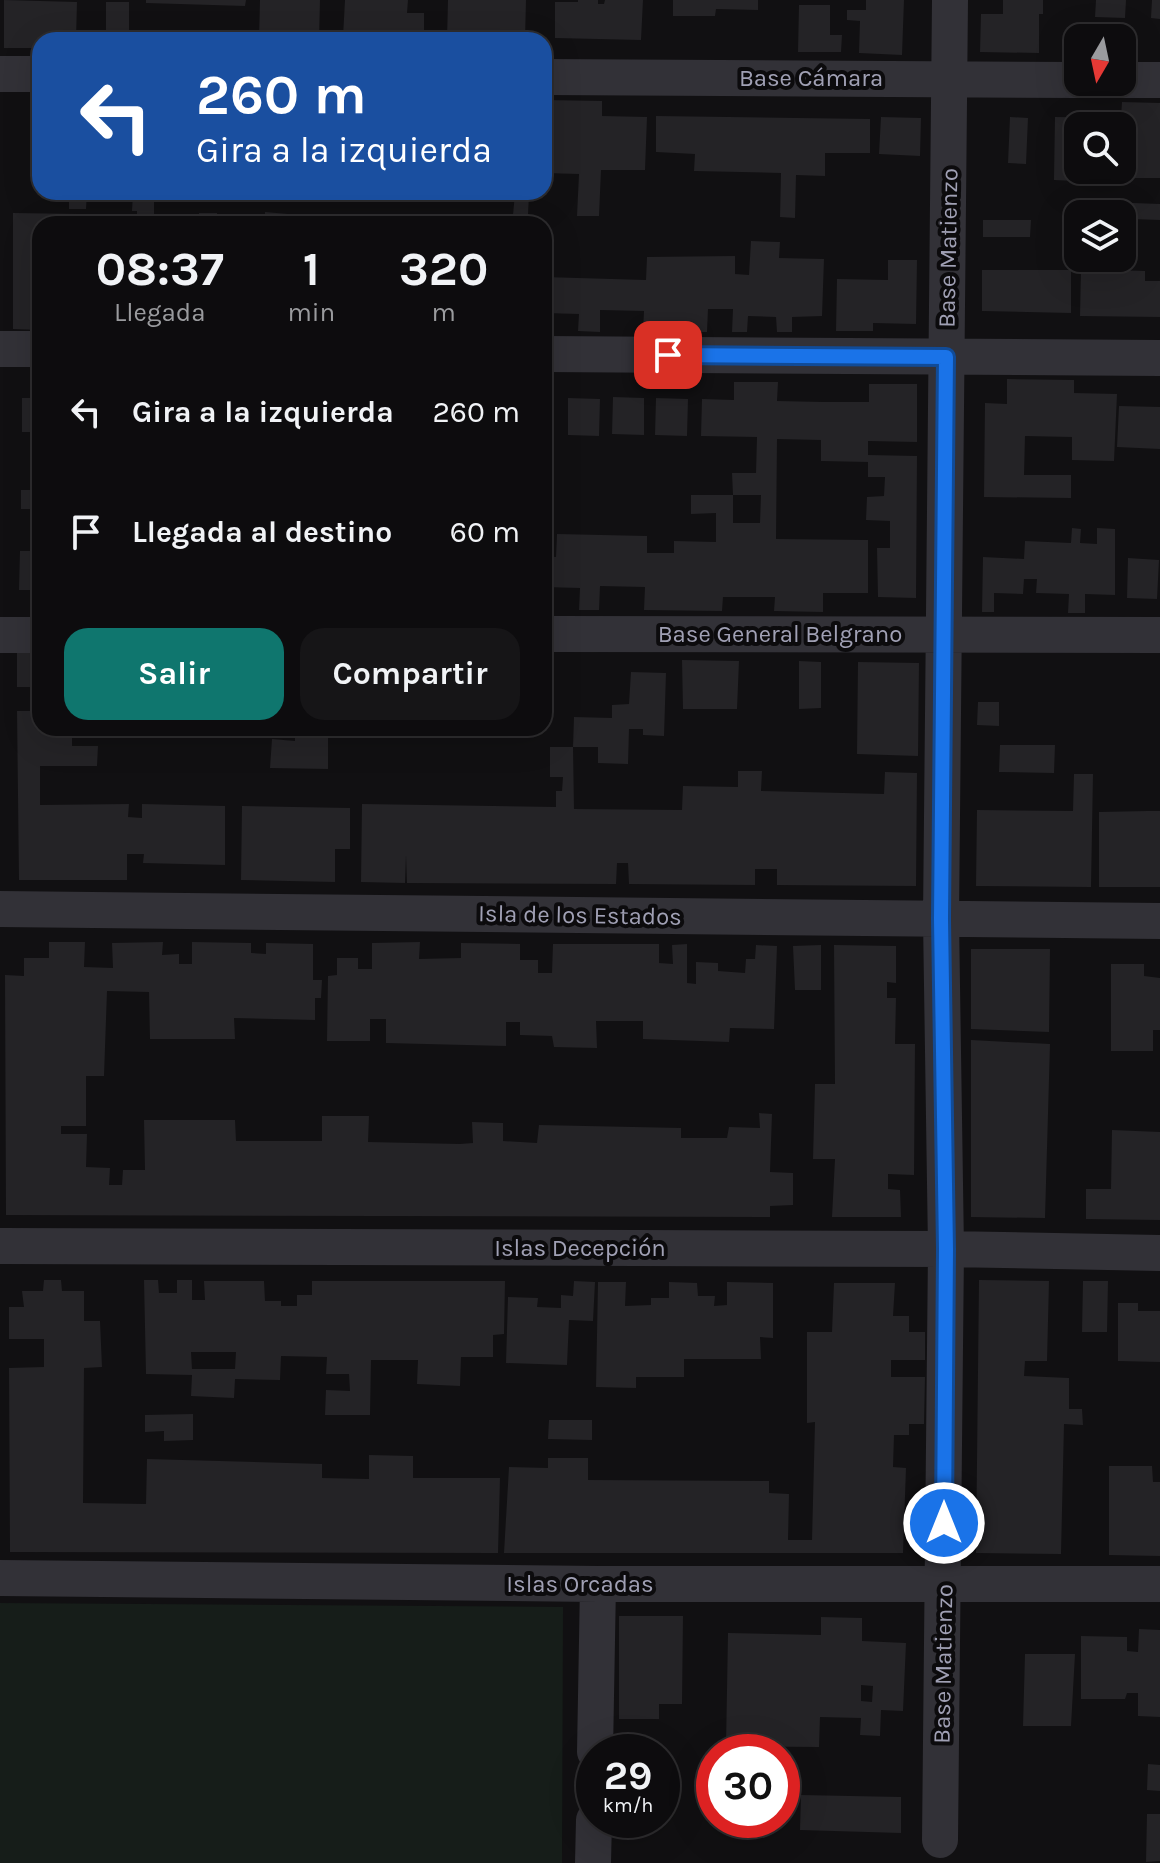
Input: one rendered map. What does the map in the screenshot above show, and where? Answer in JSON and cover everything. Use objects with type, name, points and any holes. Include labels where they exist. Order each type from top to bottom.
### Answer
[{"type":"street","name":"Base Matienzo","points":[[940,1840],[946,1249],[941,919],[950,0]]},
{"type":"street","points":[[0,74],[32,74]]},
{"type":"street","name":"Base Cámara","points":[[552,77],[1064,80]]},
{"type":"street","points":[[1136,80],[1160,80]]},
{"type":"street","points":[[0,349],[32,349]]},
{"type":"street","points":[[552,354],[1160,358]]},
{"type":"street","name":"Base General Belgrano","points":[[552,634],[1160,635]]},
{"type":"street","points":[[0,635],[32,635]]},
{"type":"street","name":"Isla de los Estados","points":[[0,909],[1160,921]]},
{"type":"street","name":"Islas Decepción","points":[[0,1246],[946,1249],[1160,1253]]},
{"type":"street","name":"Islas Orcadas","points":[[0,1578],[598,1584],[1160,1584]]},
{"type":"street","points":[[595,1734],[598,1584]]},
{"type":"street","points":[[594,1838],[594,1862]]},
{"type":"shaded area","points":[[0,1603],[563,1607],[562,1863],[0,1863]]},
{"type":"building","points":[[4,0],[77,2],[76,32],[32,32],[32,48],[4,48]]},
{"type":"building","points":[[146,0],[246,0],[245,6],[146,3]]},
{"type":"building","points":[[260,0],[320,0],[319,32],[259,32]]},
{"type":"building","points":[[345,0],[408,0],[407,13],[424,13],[424,32],[343,32]]},
{"type":"building","points":[[448,0],[526,0],[525,32],[447,32]]},
{"type":"building","points":[[598,0],[598,4],[604,4],[605,0],[643,0],[641,40],[555,38],[555,2]]},
{"type":"building","points":[[673,0],[758,0],[758,10],[716,9],[715,16],[673,16]]},
{"type":"building","points":[[866,0],[904,0],[902,55],[859,53],[860,21],[847,20],[847,10],[866,10]]},
{"type":"building","points":[[1003,0],[1043,0],[1043,14],[1039,14],[1039,53],[980,52],[981,14],[1003,14]]},
{"type":"building","points":[[1096,0],[1126,0],[1125,18],[1095,17]]},
{"type":"building","points":[[1152,0],[1160,0],[1160,19],[1151,18]]},
{"type":"building","points":[[106,2],[129,2],[129,32],[106,32]]},
{"type":"building","points":[[799,5],[830,5],[830,35],[842,35],[841,52],[798,52]]},
{"type":"building","points":[[552,100],[602,101],[602,116],[647,117],[645,170],[601,170],[599,216],[577,216],[579,174],[552,173]]},
{"type":"building","points":[[1122,102],[1160,103],[1160,178],[1136,178],[1136,112],[1121,112]]},
{"type":"building","points":[[656,116],[870,119],[870,153],[825,153],[825,176],[796,175],[795,218],[780,217],[781,173],[694,171],[695,154],[656,152]]},
{"type":"building","points":[[881,117],[921,118],[920,156],[879,154]]},
{"type":"building","points":[[1010,117],[1028,118],[1026,164],[1008,163]]},
{"type":"building","points":[[1055,117],[1064,117],[1064,180],[1054,180]]},
{"type":"building","points":[[69,200],[87,200],[86,209],[69,209]]},
{"type":"building","points":[[133,200],[154,200],[154,216],[137,216],[137,211],[132,211]]},
{"type":"building","points":[[514,200],[529,200],[528,215],[513,215]]},
{"type":"building","points":[[1136,203],[1160,204],[1160,220],[1136,219]]},
{"type":"building","points":[[265,212],[288,214],[288,216],[265,216]]},
{"type":"building","points":[[13,213],[79,214],[32,216],[32,330],[13,329]]},
{"type":"building","points":[[199,213],[217,213],[217,216],[199,216]]},
{"type":"building","points":[[983,220],[1031,220],[1030,237],[983,237]]},
{"type":"building","points":[[751,241],[780,242],[779,258],[824,259],[822,316],[792,317],[792,332],[777,332],[776,317],[748,316],[747,332],[732,332],[733,309],[708,309],[707,332],[643,332],[644,311],[600,310],[600,332],[578,331],[579,314],[552,313],[552,277],[646,280],[647,257],[735,256],[735,274],[749,275]]},
{"type":"building","points":[[888,260],[917,260],[916,324],[873,323],[873,331],[836,331],[837,279],[888,280]]},
{"type":"building","points":[[982,270],[1071,272],[1071,313],[982,311]]},
{"type":"building","points":[[1145,271],[1145,281],[1160,281],[1160,317],[1080,316],[1081,272]]},
{"type":"building","points":[[1007,379],[1074,380],[1074,393],[1117,394],[1114,461],[1072,460],[1072,437],[1025,436],[1024,475],[1071,475],[1071,498],[984,497],[985,403],[1007,404]]},
{"type":"building","points":[[734,382],[778,382],[777,401],[823,402],[869,402],[869,384],[917,384],[917,442],[868,441],[868,455],[917,456],[916,598],[878,597],[877,548],[890,548],[890,521],[866,520],[867,497],[884,496],[885,477],[868,477],[868,462],[821,461],[821,440],[777,439],[776,539],[868,540],[868,593],[823,593],[823,612],[774,611],[775,597],[723,597],[722,611],[644,610],[645,587],[600,586],[599,610],[579,610],[580,588],[552,587],[552,557],[556,557],[557,534],[647,536],[647,553],[674,553],[674,541],[716,542],[716,513],[691,514],[691,495],[733,495],[732,473],[756,473],[757,437],[701,436],[702,399],[734,400]],"holes":[[[733,495],[761,495],[760,523],[733,523]]]},
{"type":"building","points":[[613,397],[644,398],[644,435],[612,434]]},
{"type":"building","points":[[22,398],[32,398],[32,432],[22,432]]},
{"type":"building","points":[[568,398],[600,399],[599,436],[568,435]]},
{"type":"building","points":[[656,398],[688,399],[687,436],[655,435]]},
{"type":"building","points":[[1119,406],[1160,407],[1160,449],[1117,447]]},
{"type":"building","points":[[21,490],[32,490],[32,509],[21,509]]},
{"type":"building","points":[[1072,528],[1081,529],[1080,543],[1097,544],[1097,528],[1115,529],[1115,595],[1085,594],[1085,613],[1068,613],[1069,594],[1036,593],[1037,579],[1024,579],[1023,594],[994,593],[994,612],[982,612],[983,557],[1024,559],[1025,541],[1071,543]]},
{"type":"building","points":[[20,551],[32,551],[32,590],[19,590]]},
{"type":"building","points":[[1128,558],[1159,560],[1157,599],[1127,598]]},
{"type":"building","points":[[17,652],[32,652],[32,687],[17,687]]},
{"type":"building","points":[[682,660],[739,661],[737,709],[683,709]]},
{"type":"building","points":[[799,661],[821,662],[821,708],[799,709]]},
{"type":"building","points":[[858,662],[919,663],[918,756],[857,754]]},
{"type":"building","points":[[631,672],[666,673],[664,736],[643,735],[643,729],[629,729],[628,764],[598,763],[598,747],[573,747],[574,717],[612,718],[612,705],[629,704]]},
{"type":"building","points":[[978,702],[999,702],[999,726],[977,725]]},
{"type":"building","points":[[17,711],[32,711],[32,736],[72,736],[72,746],[98,746],[97,766],[40,766],[40,805],[129,804],[128,817],[142,818],[142,804],[225,806],[225,865],[143,863],[144,854],[127,854],[127,880],[19,880]]},
{"type":"building","points":[[295,736],[328,736],[328,769],[270,768],[272,739],[295,741]]},
{"type":"building","points":[[1000,745],[1055,745],[1054,773],[999,772]]},
{"type":"building","points":[[550,747],[573,747],[574,809],[682,810],[683,786],[738,787],[738,771],[762,771],[761,791],[884,794],[885,772],[917,773],[916,886],[777,885],[777,869],[755,869],[755,885],[629,884],[628,863],[617,863],[616,884],[407,883],[406,855],[405,883],[361,882],[362,804],[556,807],[556,791],[562,791],[563,777],[550,777]]},
{"type":"building","points":[[1074,774],[1093,774],[1091,887],[976,886],[977,810],[1073,811]]},
{"type":"building","points":[[242,806],[350,808],[350,849],[335,849],[335,882],[241,880]]},
{"type":"building","points":[[1160,811],[1160,887],[1099,887],[1099,812]]},
{"type":"building","points":[[49,942],[85,942],[84,967],[113,968],[112,943],[163,942],[162,955],[179,954],[179,964],[192,964],[192,942],[251,943],[251,953],[266,954],[266,943],[313,944],[313,980],[322,980],[321,998],[315,998],[315,1020],[234,1018],[235,1039],[150,1039],[149,992],[107,991],[104,1076],[86,1076],[86,1126],[61,1126],[61,1134],[87,1134],[86,1167],[110,1168],[109,1185],[122,1185],[123,1170],[145,1170],[144,1120],[235,1120],[236,1141],[322,1141],[322,1116],[369,1116],[368,1142],[460,1144],[473,1143],[472,1122],[503,1123],[503,1141],[537,1143],[539,1125],[681,1128],[681,1138],[727,1138],[729,1127],[760,1128],[759,1113],[772,1114],[770,1172],[793,1173],[793,1205],[770,1206],[770,1217],[6,1215],[5,975],[24,976],[24,958],[49,958]]},
{"type":"building","points":[[420,942],[419,959],[461,958],[461,943],[520,944],[520,960],[538,960],[538,973],[552,973],[553,944],[659,944],[659,963],[673,964],[672,945],[687,944],[687,983],[696,984],[696,962],[718,963],[718,971],[745,973],[746,959],[755,959],[756,945],[777,946],[774,1029],[730,1028],[729,1042],[643,1039],[643,1021],[596,1021],[597,1048],[554,1047],[552,1036],[520,1035],[520,1022],[506,1022],[506,1046],[386,1043],[386,1019],[370,1019],[370,1041],[327,1041],[328,976],[337,975],[337,958],[358,958],[358,969],[372,969],[372,943]]},
{"type":"building","points":[[821,945],[821,990],[795,990],[793,946]]},
{"type":"building","points":[[834,945],[896,946],[896,983],[887,982],[887,998],[896,998],[895,1044],[915,1044],[914,1175],[888,1174],[888,1189],[900,1190],[901,1217],[832,1217],[835,1159],[813,1159],[815,1084],[835,1084]]},
{"type":"building","points":[[971,949],[1050,949],[1049,1032],[971,1029]]},
{"type":"building","points":[[1111,964],[1144,964],[1144,976],[1160,978],[1160,1030],[1153,1030],[1153,1051],[1111,1051]]},
{"type":"building","points":[[971,1040],[1050,1044],[1045,1218],[971,1217]]},
{"type":"building","points":[[1112,1130],[1160,1132],[1160,1220],[1086,1219],[1086,1189],[1111,1189]]},
{"type":"building","points":[[44,1280],[61,1280],[62,1291],[84,1291],[84,1321],[100,1321],[102,1367],[84,1368],[83,1503],[146,1504],[147,1459],[322,1464],[322,1478],[369,1479],[369,1455],[413,1456],[413,1478],[500,1478],[498,1553],[10,1552],[9,1368],[44,1367],[44,1339],[9,1339],[9,1307],[24,1307],[22,1291],[43,1291]]},
{"type":"building","points":[[144,1280],[158,1280],[159,1293],[177,1293],[177,1280],[192,1280],[192,1300],[205,1300],[204,1281],[264,1281],[265,1301],[281,1301],[281,1306],[297,1306],[297,1295],[312,1295],[312,1281],[505,1281],[504,1334],[493,1335],[493,1357],[461,1357],[460,1386],[417,1384],[418,1360],[371,1360],[370,1415],[325,1415],[326,1390],[350,1391],[349,1374],[326,1374],[327,1357],[281,1356],[280,1380],[235,1379],[234,1398],[191,1396],[192,1375],[146,1374]],"holes":[[[191,1352],[236,1352],[235,1369],[192,1369]]]},
{"type":"building","points":[[979,1280],[1049,1281],[1047,1361],[1025,1361],[1024,1376],[1069,1378],[1069,1409],[1082,1409],[1083,1425],[1064,1424],[1061,1554],[976,1553]]},
{"type":"building","points":[[574,1281],[595,1282],[593,1321],[569,1320],[567,1365],[506,1363],[508,1297],[538,1298],[537,1307],[561,1308],[561,1295],[573,1296]]},
{"type":"building","points":[[1083,1281],[1108,1281],[1107,1332],[1082,1332]]},
{"type":"building","points":[[598,1282],[626,1282],[625,1306],[651,1305],[651,1298],[669,1298],[669,1282],[697,1283],[698,1296],[715,1296],[714,1306],[727,1305],[727,1282],[773,1283],[773,1338],[760,1337],[761,1359],[684,1359],[684,1377],[636,1377],[636,1388],[596,1387]]},
{"type":"building","points":[[834,1283],[895,1283],[893,1316],[909,1316],[909,1332],[925,1332],[925,1360],[891,1360],[891,1377],[925,1377],[924,1424],[909,1424],[909,1435],[894,1435],[893,1467],[906,1468],[903,1553],[504,1553],[509,1467],[548,1468],[548,1458],[588,1458],[588,1480],[769,1481],[769,1493],[789,1494],[788,1540],[812,1540],[815,1422],[807,1423],[807,1332],[832,1332]]},
{"type":"building","points":[[1118,1303],[1138,1303],[1138,1311],[1160,1311],[1160,1362],[1118,1361]]},
{"type":"building","points":[[193,1414],[193,1440],[164,1441],[164,1431],[145,1432],[145,1415]]},
{"type":"building","points":[[549,1420],[592,1420],[592,1440],[548,1439]]},
{"type":"building","points":[[1109,1466],[1152,1466],[1153,1482],[1160,1482],[1160,1556],[1109,1555]]},
{"type":"building","points":[[619,1616],[683,1616],[682,1704],[659,1704],[659,1719],[619,1719]]},
{"type":"building","points":[[821,1617],[862,1618],[862,1641],[906,1643],[903,1711],[881,1710],[880,1736],[860,1735],[861,1718],[820,1717],[819,1747],[800,1747],[800,1734],[726,1734],[728,1633],[821,1635]],"holes":[[[861,1685],[873,1686],[872,1702],[861,1701]]]},
{"type":"building","points":[[1139,1629],[1160,1630],[1160,1717],[1138,1716],[1138,1693],[1127,1693],[1125,1699],[1081,1699],[1081,1636],[1127,1637],[1127,1651],[1138,1652]]},
{"type":"building","points":[[1025,1654],[1075,1654],[1071,1726],[1023,1726]]},
{"type":"building","points":[[1148,1764],[1160,1765],[1160,1791],[1147,1790]]},
{"type":"building","points":[[801,1795],[901,1797],[901,1833],[800,1830]]},
{"type":"building","points":[[1147,1814],[1160,1814],[1160,1861],[1146,1862]]},
{"type":"route","points":[[668,355],[946,357],[941,919],[946,1249],[944,1523]]}]
